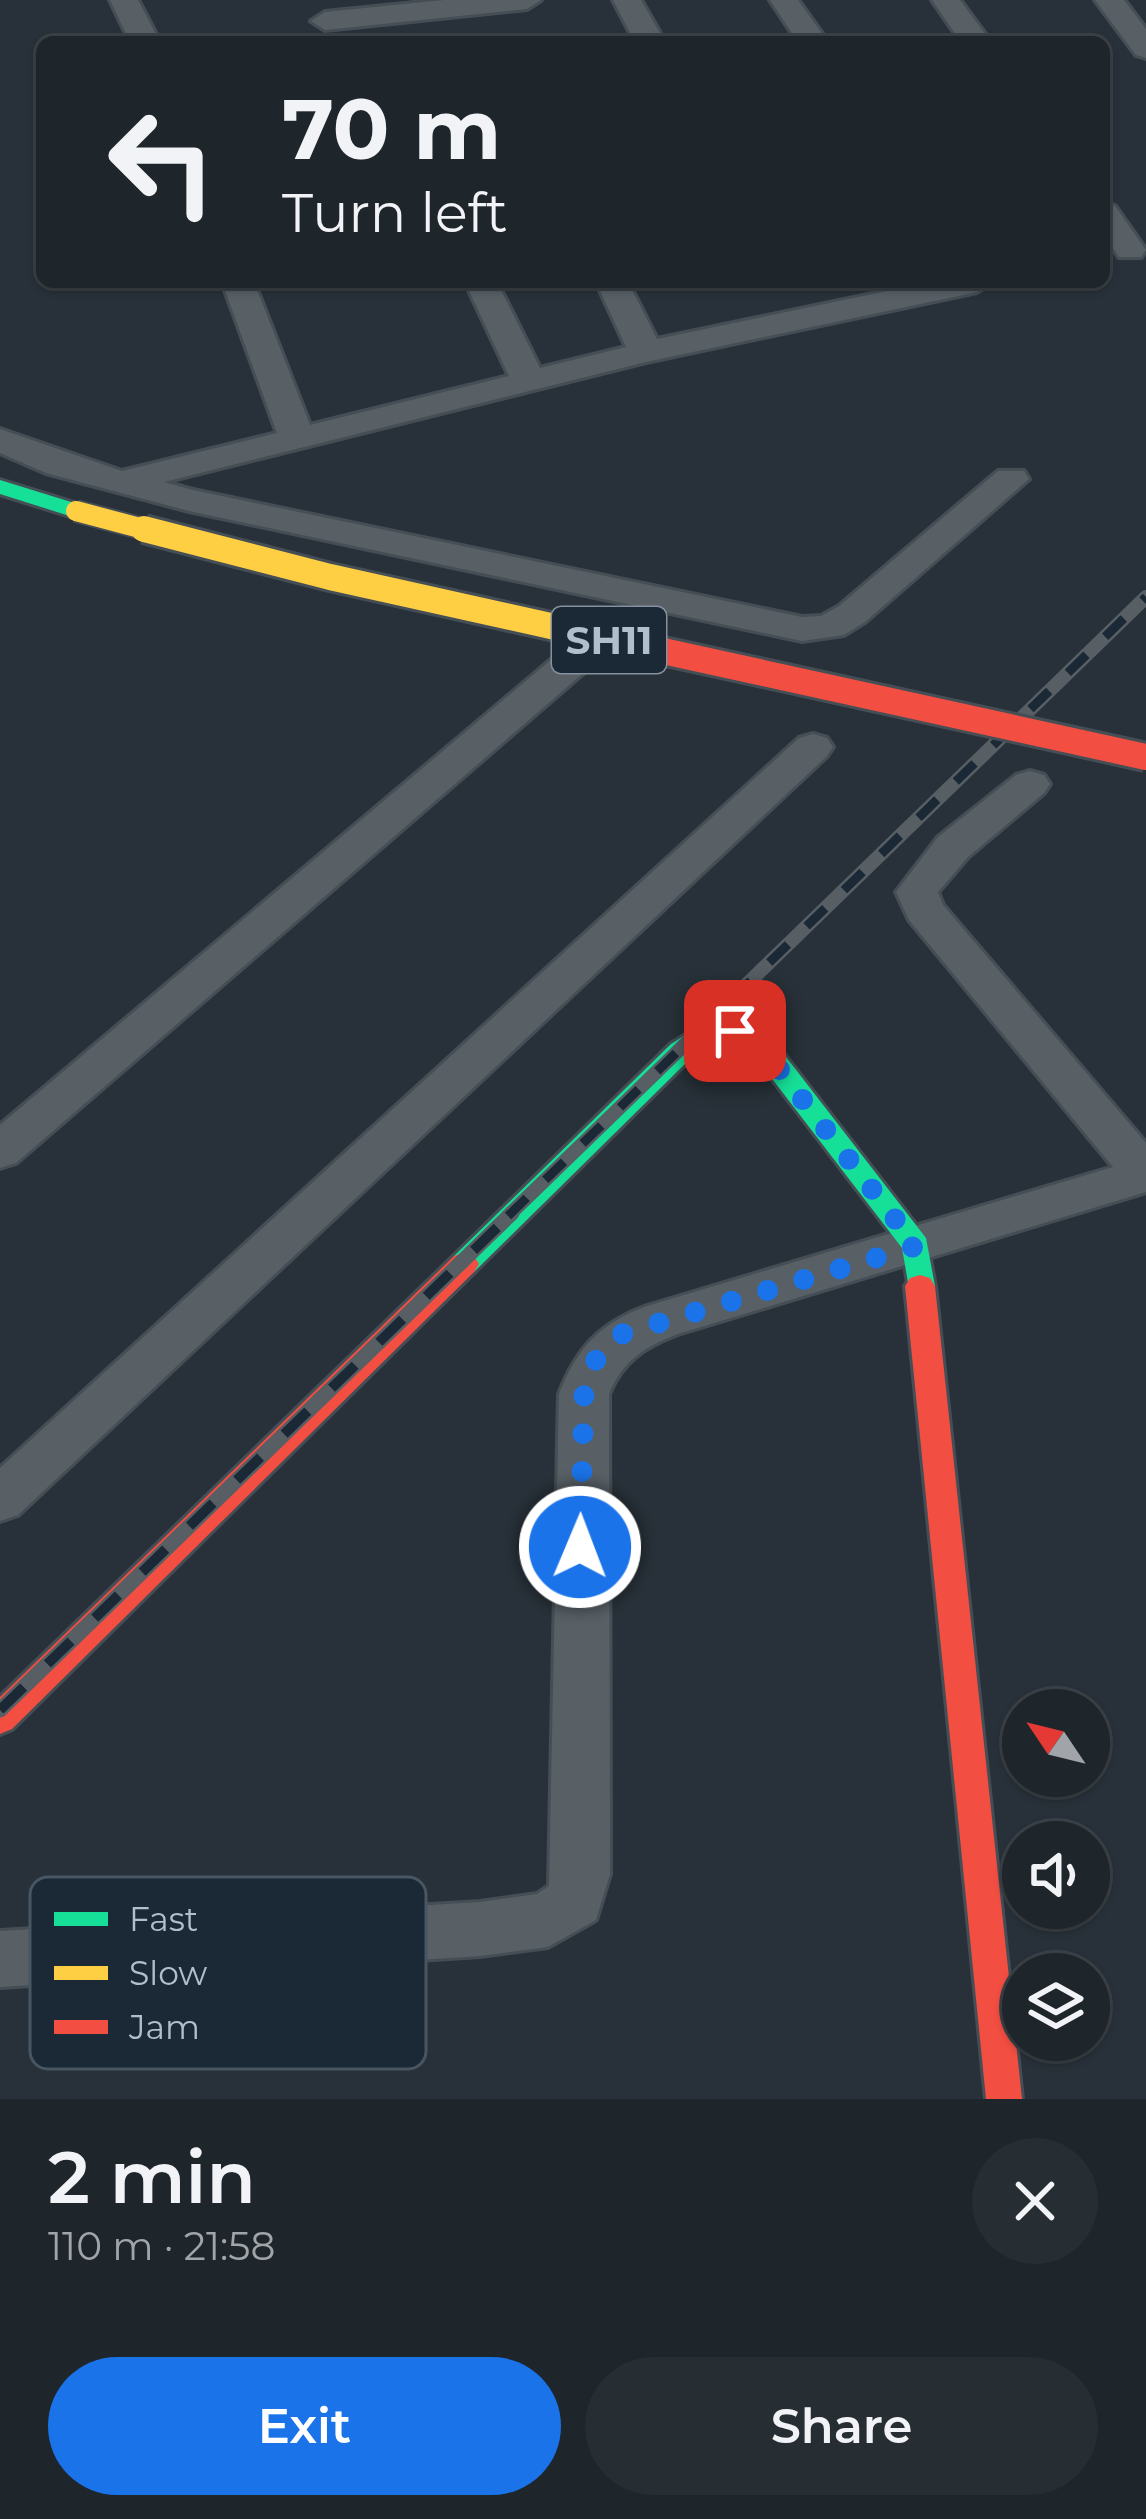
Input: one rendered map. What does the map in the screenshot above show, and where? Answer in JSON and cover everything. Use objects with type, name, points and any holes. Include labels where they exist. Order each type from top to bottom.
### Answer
[{"type":"street","points":[[124,0],[143,36]]},
{"type":"street","points":[[324,21],[527,0]]},
{"type":"street","points":[[627,0],[647,36]]},
{"type":"street","points":[[784,0],[809,36]]},
{"type":"street","points":[[946,0],[972,36]]},
{"type":"street","points":[[1109,0],[1146,49]]},
{"type":"street","points":[[478,6],[493,36]]},
{"type":"street","points":[[1110,223],[1127,250]]},
{"type":"street","points":[[240,288],[297,438]]},
{"type":"street","points":[[484,288],[529,381]]},
{"type":"street","points":[[615,288],[646,352]]},
{"type":"street","points":[[795,288],[811,315]]},
{"type":"street","points":[[122,482],[646,352],[947,288]]},
{"type":"street","points":[[0,440],[122,482],[802,629],[830,627],[1011,479]]},
{"type":"street","name":"SH11","points":[[0,487],[330,577],[1146,757]]},
{"type":"street","points":[[0,1151],[648,596]]},
{"type":"street","points":[[0,1499],[814,748]]},
{"type":"street","points":[[426,1932],[548,1921],[575,1901],[584,1832],[584,1394],[595,1361],[622,1334],[664,1319],[1146,1175],[924,910],[917,892],[925,877],[963,840],[1030,784]]},
{"type":"street","points":[[0,1719],[681,1052],[705,1035],[735,1031],[756,1043],[916,1246],[1004,2099]]},
{"type":"street","points":[[0,1959],[30,1957]]},
{"type":"railway","points":[[508,1216],[1146,597]]},
{"type":"railway","points":[[0,1710],[512,1213]]},
{"type":"traffic: fast","points":[[0,487],[76,511]]},
{"type":"traffic: fast","points":[[464,1264],[681,1051],[705,1035],[735,1031],[773,1060],[916,1246],[920,1286]]},
{"type":"traffic: jam","points":[[663,651],[1146,757]]},
{"type":"traffic: jam","points":[[0,1719],[464,1264]]},
{"type":"traffic: jam","points":[[920,1286],[1004,2099]]},
{"type":"traffic: slow","points":[[76,511],[330,577],[663,651]]},
{"type":"route","points":[[580,1547],[584,1394],[595,1361],[622,1334],[916,1246],[772,1060],[735,1031]]}]
